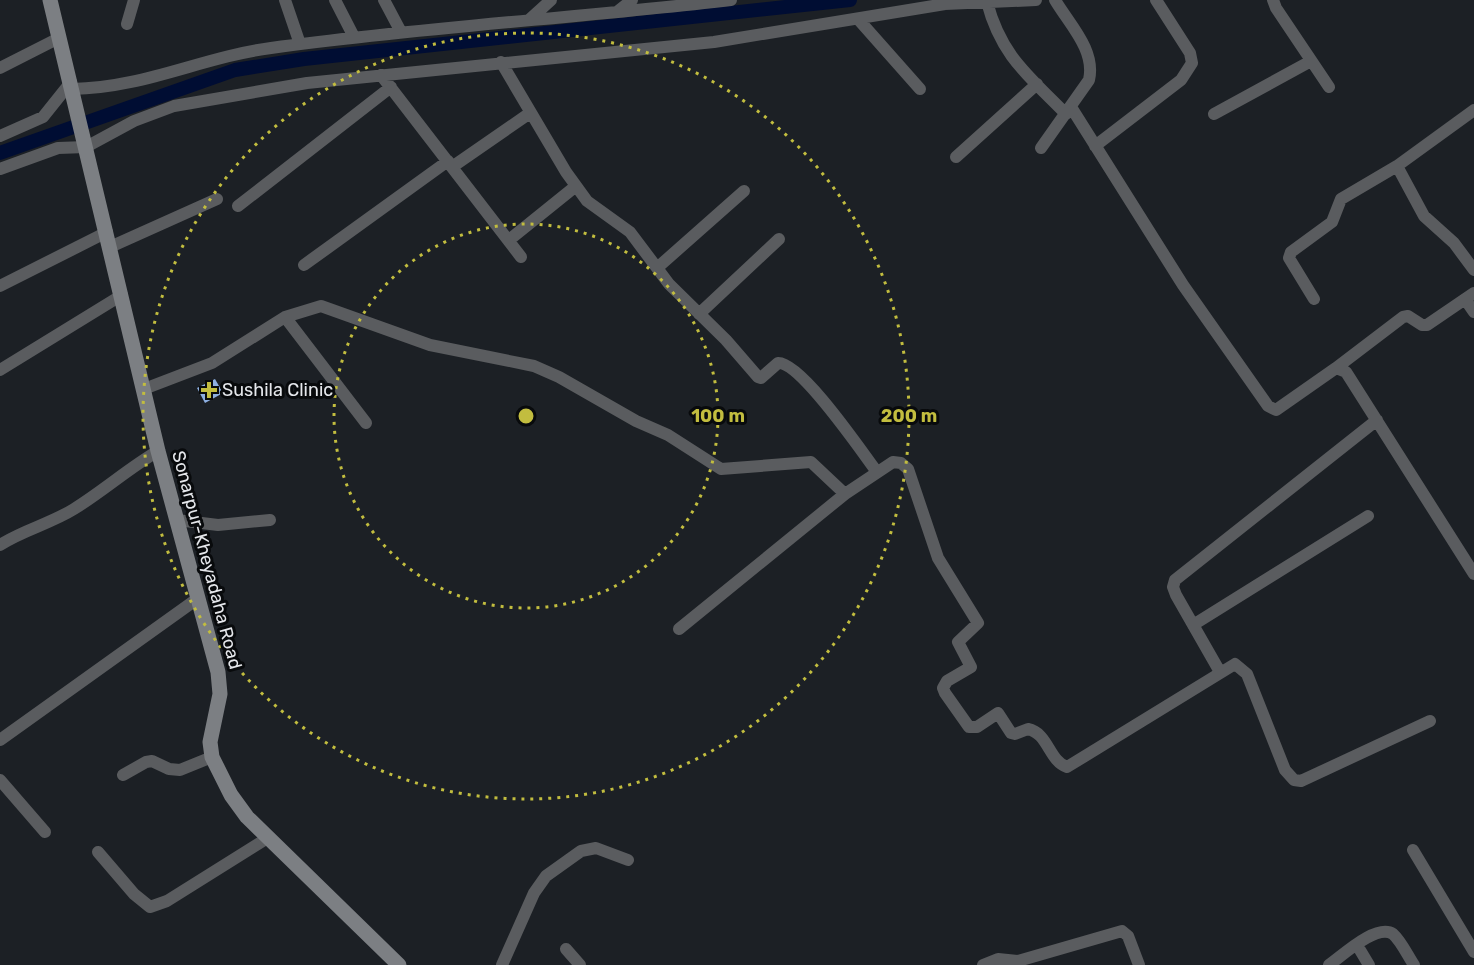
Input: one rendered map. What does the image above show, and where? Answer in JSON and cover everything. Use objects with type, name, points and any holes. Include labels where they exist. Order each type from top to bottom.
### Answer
[{"type":"main road","points":[[50,0],[72,89]]},
{"type":"main road","name":"Sonarpur-Kheyadaha Road","points":[[72,89],[158,451],[218,672],[220,694],[210,742],[212,757],[231,795],[267,839],[303,870],[327,897],[399,965]]},
{"type":"street","points":[[128,24],[134,0]]},
{"type":"street","points":[[285,0],[300,44]]},
{"type":"street","points":[[335,0],[354,37]]},
{"type":"street","points":[[384,0],[401,32]]},
{"type":"street","points":[[529,20],[551,0]]},
{"type":"street","points":[[617,12],[632,0]]},
{"type":"street","points":[[0,135],[43,117],[72,89],[122,86],[219,59],[300,44],[731,0]]},
{"type":"street","points":[[0,169],[85,141],[174,106],[307,83],[714,42],[945,4],[1036,0]]},
{"type":"street","points":[[1041,148],[1089,80],[1092,68],[1089,53],[1055,0]]},
{"type":"street","points":[[1095,146],[1181,80],[1192,63],[1190,53],[1156,0]]},
{"type":"street","points":[[1273,0],[1276,8],[1329,87]]},
{"type":"street","points":[[987,2],[994,31],[1003,47],[1037,84],[1068,110],[1095,146],[1183,285],[1268,406],[1276,410],[1403,317],[1408,316],[1422,325],[1427,325],[1470,296],[1474,312]]},
{"type":"street","points":[[858,19],[920,88]]},
{"type":"street","points":[[0,68],[59,38]]},
{"type":"street","points":[[1214,114],[1311,61]]},
{"type":"street","points":[[501,62],[530,113],[587,201],[630,232],[657,268],[758,377],[761,378],[778,363],[789,366],[830,407],[877,472]]},
{"type":"street","points":[[381,75],[521,257]]},
{"type":"street","points":[[956,158],[1037,84]]},
{"type":"street","points":[[238,206],[391,87]]},
{"type":"street","points":[[1314,299],[1288,258],[1291,252],[1332,222],[1341,199],[1397,166],[1474,110]]},
{"type":"street","points":[[304,266],[450,164],[530,113]]},
{"type":"street","points":[[1397,166],[1424,216],[1454,243],[1474,270]]},
{"type":"street","points":[[508,240],[576,186]]},
{"type":"street","points":[[657,268],[744,191]]},
{"type":"street","points":[[0,286],[109,240],[217,200]]},
{"type":"street","points":[[699,314],[779,239]]},
{"type":"street","points":[[0,370],[122,295]]},
{"type":"street","points":[[144,389],[212,363],[285,317],[321,306],[430,345],[534,366],[636,421],[668,435],[721,469],[812,462],[845,494]]},
{"type":"street","points":[[285,317],[366,423]]},
{"type":"street","points":[[1336,368],[1346,372],[1474,574]]},
{"type":"street","points":[[1220,672],[1176,595],[1175,580],[1377,420]]},
{"type":"street","points":[[0,545],[17,535],[47,524],[75,508],[158,451]]},
{"type":"street","points":[[679,629],[845,494],[893,462],[901,463],[908,469],[938,558],[977,620],[976,627],[962,635],[958,642],[971,667],[947,681],[943,688],[969,727],[977,727],[998,713],[1011,733],[1015,734],[1028,729],[1038,732],[1058,762],[1067,767],[1235,664],[1247,674],[1285,770],[1294,780],[1301,781],[1430,721]]},
{"type":"street","points":[[1193,625],[1368,516]]},
{"type":"street","points":[[177,520],[218,525],[270,520]]},
{"type":"street","points":[[0,740],[197,598]]},
{"type":"street","points":[[123,775],[146,762],[152,761],[169,769],[180,770],[212,757]]},
{"type":"street","points":[[0,780],[45,832]]},
{"type":"street","points":[[98,852],[143,904],[150,907],[167,901],[267,839]]},
{"type":"street","points":[[502,965],[534,893],[546,876],[581,851],[596,848],[628,860]]},
{"type":"street","points":[[1413,850],[1474,952]]},
{"type":"street","points":[[983,965],[1002,958],[1018,961],[1122,931],[1128,936],[1139,965]]},
{"type":"street","points":[[1329,965],[1376,932],[1386,931],[1394,935],[1414,965]]},
{"type":"street","points":[[1357,945],[1369,965]]},
{"type":"street","points":[[566,949],[580,965]]},
{"type":"building","points":[[215,379],[223,393],[205,403],[197,388]]},
{"type":"waterway","points":[[0,153],[235,70],[304,59],[850,0]]},
{"type":"place","name":"Sushila Clinic","points":[[209,390]]}]
